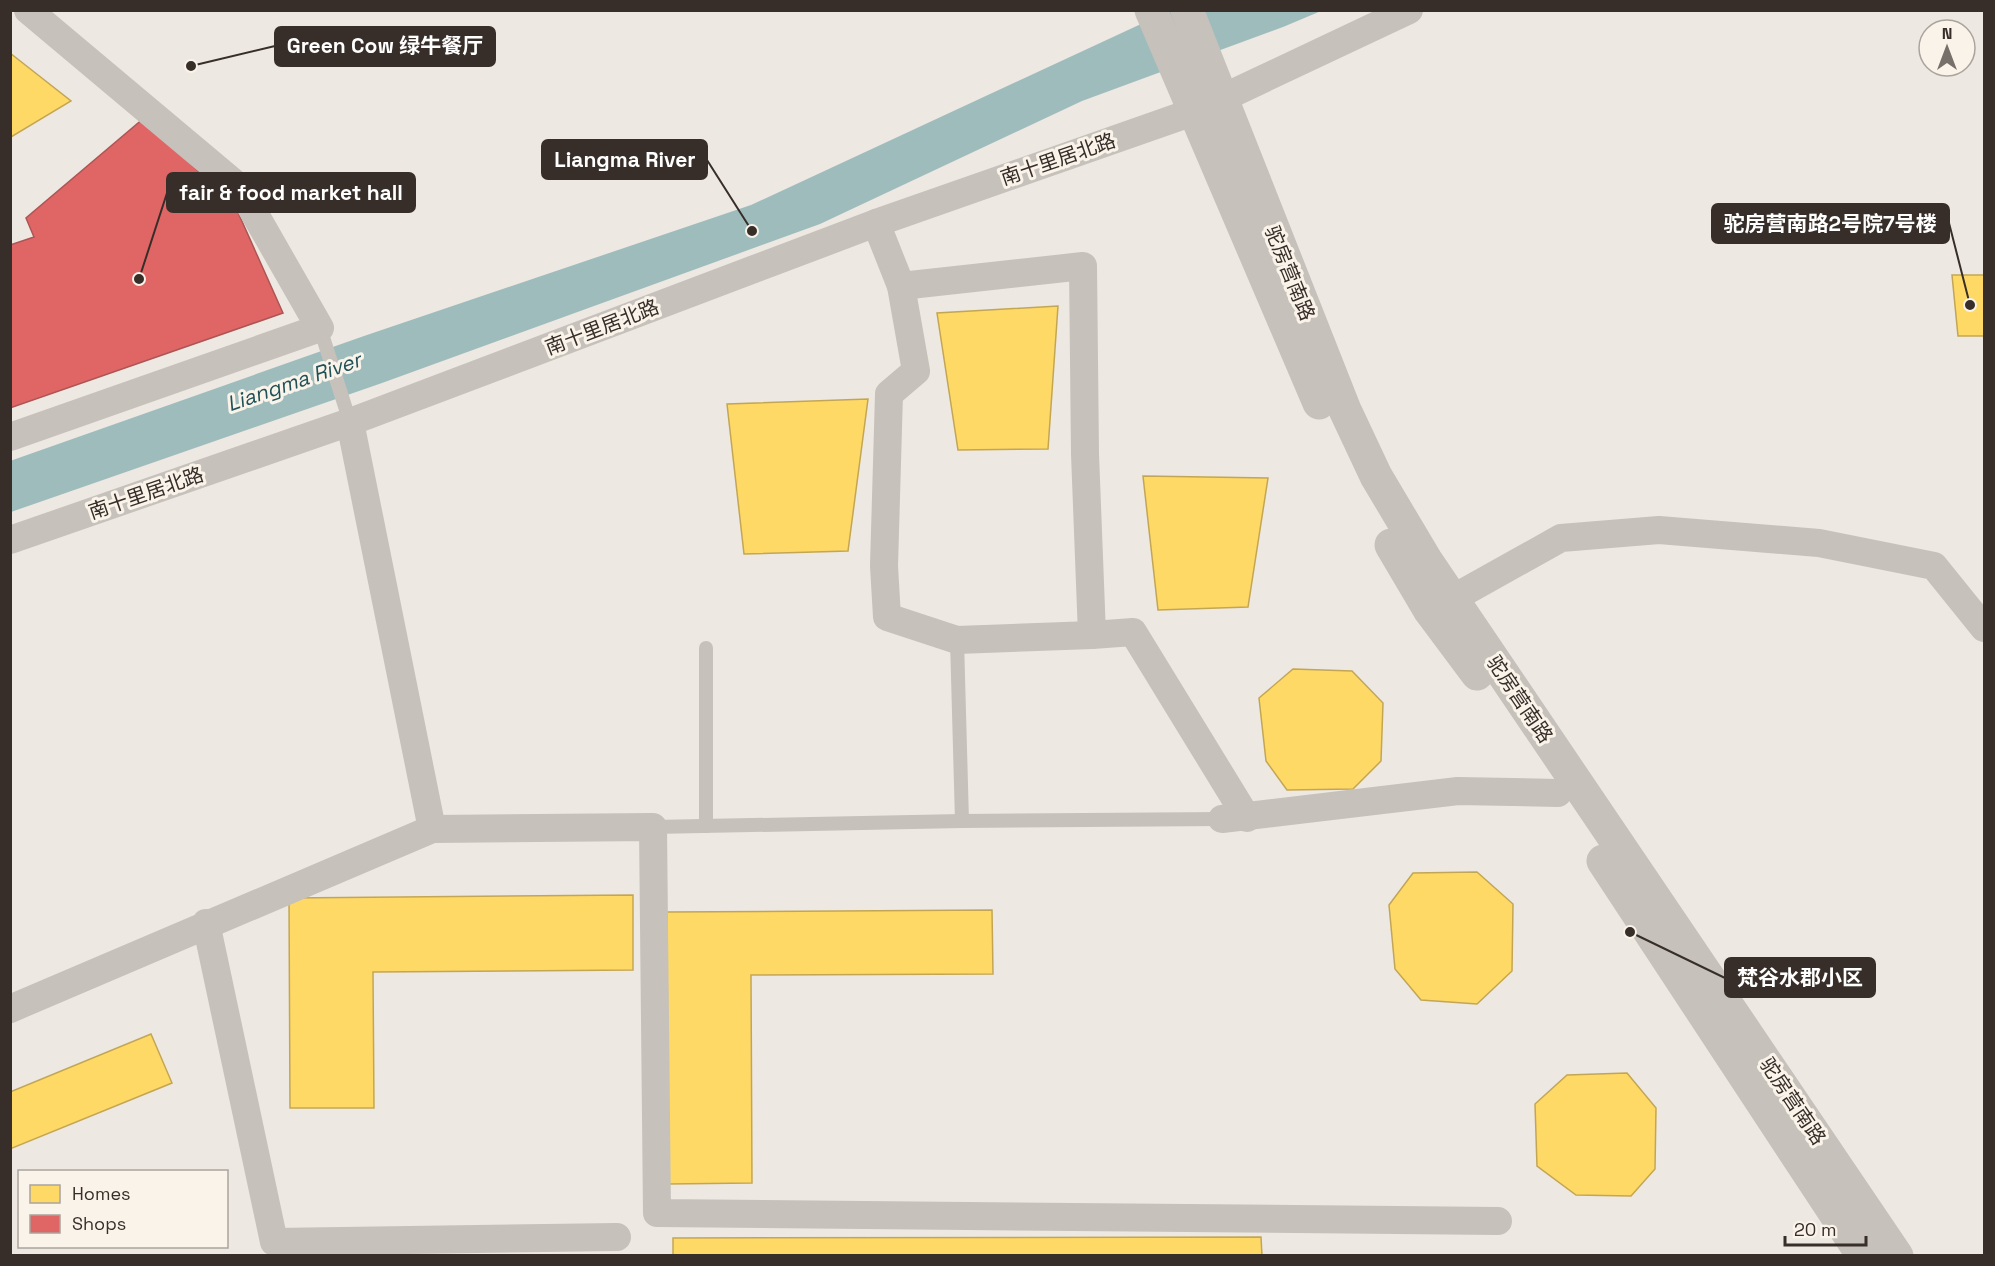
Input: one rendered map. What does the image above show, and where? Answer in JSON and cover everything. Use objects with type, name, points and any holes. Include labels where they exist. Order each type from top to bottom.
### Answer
[{"type":"street","points":[[10,437],[320,328],[240,188],[28,10]]},
{"type":"street","name":"驼房营南路","points":[[1151,10],[1330,427],[1373,515],[1441,605],[1897,1256]]},
{"type":"street","name":"驼房营南路","points":[[1186,10],[1345,410],[1441,605],[1558,793],[1863,1256]]},
{"type":"street","name":"南十里居北路","points":[[10,540],[350,422],[876,223],[1193,112],[1409,10]]},
{"type":"street","points":[[876,223],[901,286],[916,370],[889,394],[884,566],[887,617],[957,640],[1133,632],[1235,818],[1458,791],[1558,793]]},
{"type":"street","points":[[901,286],[1083,266],[1085,454],[1092,635]]},
{"type":"street","points":[[350,422],[432,829]]},
{"type":"street","points":[[1441,605],[1561,538],[1659,530],[1819,543],[1934,566],[1984,628]]},
{"type":"street","points":[[10,1009],[206,923],[432,829],[653,827],[657,1213],[1498,1221]]},
{"type":"street","points":[[206,923],[274,1242],[617,1237]]},
{"type":"lane","points":[[320,328],[350,422]]},
{"type":"lane","points":[[957,640],[962,821]]},
{"type":"lane","points":[[706,648],[706,826]]},
{"type":"lane","points":[[653,827],[1235,818]]},
{"type":"water","points":[[1169,11],[1321,11],[1082,101],[820,224],[382,383],[11,512],[10,461],[364,336],[751,205]]},
{"type":"building: Homes","points":[[10,53],[71,101],[11,137],[10,137]]},
{"type":"building: Homes","points":[[1952,275],[1984,275],[1984,336],[1958,336]]},
{"type":"building: Homes","points":[[1058,306],[1048,449],[958,450],[937,313]]},
{"type":"building: Homes","points":[[868,399],[848,551],[744,554],[727,404]]},
{"type":"building: Homes","points":[[1143,476],[1268,478],[1248,607],[1158,610]]},
{"type":"building: Homes","points":[[1293,669],[1352,671],[1383,703],[1381,761],[1353,789],[1287,790],[1266,761],[1259,698]]},
{"type":"building: Homes","points":[[1477,872],[1513,904],[1512,971],[1477,1004],[1421,1000],[1395,969],[1389,905],[1413,873]]},
{"type":"building: Homes","points":[[633,895],[633,970],[373,972],[374,1108],[290,1108],[289,898]]},
{"type":"building: Homes","points":[[992,910],[993,974],[751,975],[752,1183],[668,1184],[667,912]]},
{"type":"building: Homes","points":[[151,1034],[172,1083],[10,1149],[10,1092]]},
{"type":"building: Homes","points":[[1627,1073],[1656,1108],[1655,1169],[1631,1196],[1576,1195],[1537,1166],[1535,1104],[1567,1075]]},
{"type":"building: Homes","points":[[1261,1237],[1262,1256],[673,1256],[673,1238]]},
{"type":"building: Shops","points":[[144,118],[236,208],[283,313],[10,408],[10,245],[34,237],[26,218]]},
{"type":"place","name":"Green Cow 绿牛餐厅","points":[[191,66]]},
{"type":"place","name":"Liangma River","points":[[752,231]]},
{"type":"place","name":"fair & food market hall","points":[[139,279]]},
{"type":"place","name":"驼房营南路2号院7号楼","points":[[1970,305]]},
{"type":"place","name":"梵谷水郡小区","points":[[1630,932]]}]
